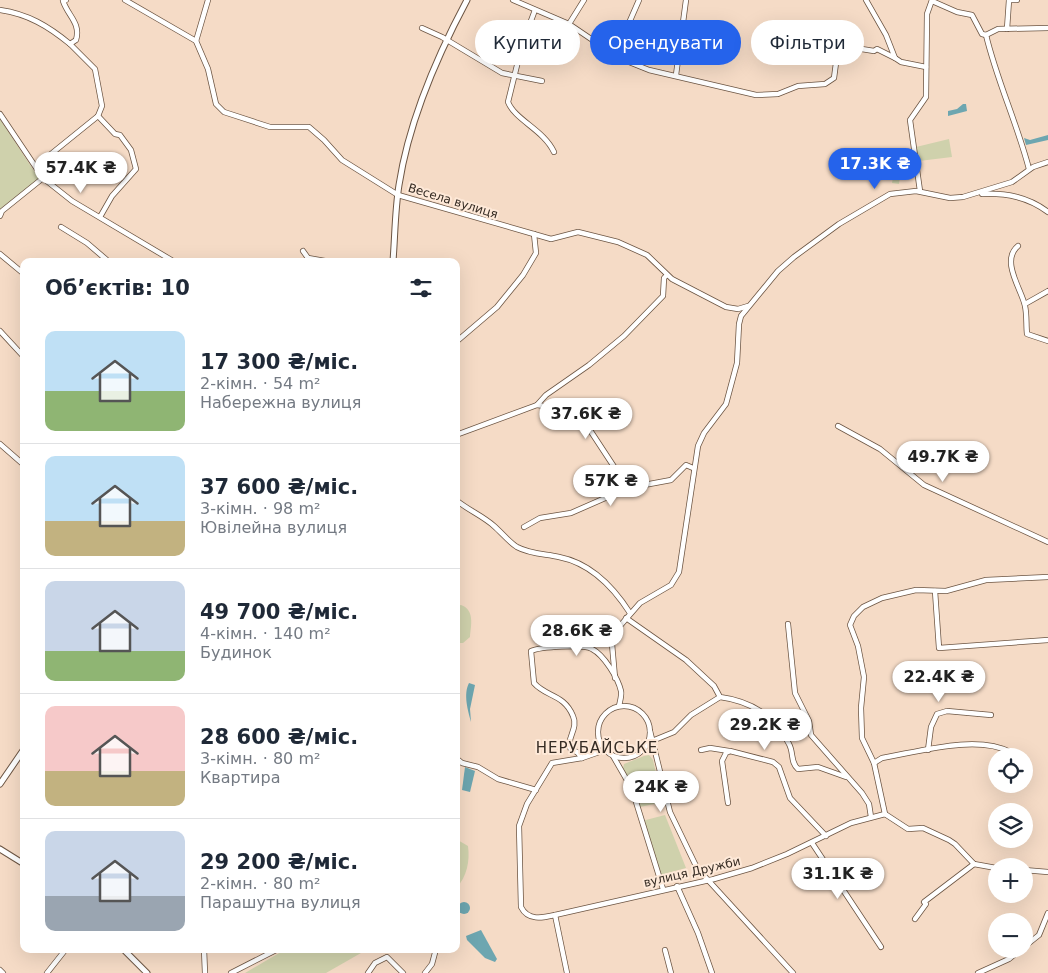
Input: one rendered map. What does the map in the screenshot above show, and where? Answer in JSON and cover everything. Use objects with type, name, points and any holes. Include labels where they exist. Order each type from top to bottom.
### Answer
[{"type":"street","points":[[66,0],[64,1],[65,5],[77,26],[76,40],[70,44]]},
{"type":"street","points":[[125,0],[196,41],[208,0]]},
{"type":"street","points":[[393,258],[398,195],[403,165],[416,119],[427,84],[446,40],[467,0]]},
{"type":"street","points":[[513,0],[527,3],[536,10],[560,20]]},
{"type":"street","points":[[572,20],[584,0]]},
{"type":"street","points":[[630,20],[638,0]]},
{"type":"street","points":[[676,75],[686,0]]},
{"type":"street","points":[[866,0],[886,35],[895,58]]},
{"type":"street","points":[[1007,28],[1009,0],[1017,0]]},
{"type":"street","points":[[920,191],[910,120],[926,97],[927,14],[932,1],[957,12],[972,15],[980,32],[986,35],[998,75],[1019,132],[1029,169]]},
{"type":"street","points":[[0,10],[29,16],[46,25],[70,44],[95,68],[102,106],[98,116],[51,154],[42,176],[2,211],[0,216]]},
{"type":"street","points":[[536,10],[513,77],[508,98],[509,106],[543,136],[554,152]]},
{"type":"street","points":[[422,28],[446,40],[492,69],[513,77],[542,82]]},
{"type":"street","points":[[986,35],[998,29],[1048,28]]},
{"type":"street","name":"Весела вулиця","points":[[196,41],[204,58],[219,109],[270,127],[309,127],[342,160],[398,195],[551,240],[572,233],[586,233],[618,242],[647,255],[667,275],[726,307],[738,309]]},
{"type":"street","points":[[638,65],[649,70],[756,95],[778,94],[798,86],[825,84],[832,81],[843,46],[874,51],[877,49],[887,52],[901,62],[926,67]]},
{"type":"street","points":[[0,114],[42,176],[72,200],[168,258]]},
{"type":"street","points":[[98,116],[115,134],[120,135],[131,150],[136,164],[134,174],[120,185],[100,217]]},
{"type":"street","points":[[616,678],[612,644],[626,618],[654,594],[665,590],[677,578],[693,468],[700,439],[726,404],[738,363],[738,324],[744,311],[784,266],[839,224],[890,194],[920,191],[950,198],[978,193],[1012,182],[1029,169],[1048,162]]},
{"type":"street","points":[[978,193],[1009,194],[1026,199],[1048,212]]},
{"type":"street","points":[[62,227],[104,258]]},
{"type":"street","points":[[460,339],[497,307],[523,275],[536,253],[534,234]]},
{"type":"street","points":[[1018,246],[1012,254],[1013,274],[1025,304],[1027,334],[1048,341]]},
{"type":"street","points":[[303,251],[308,258]]},
{"type":"street","points":[[0,254],[20,271]]},
{"type":"street","points":[[460,434],[537,405],[552,390],[589,365],[624,336],[663,296],[664,278],[667,275]]},
{"type":"street","points":[[1025,304],[1048,291]]},
{"type":"street","points":[[741,316],[738,309],[750,306]]},
{"type":"street","points":[[0,331],[20,352]]},
{"type":"street","points":[[537,405],[571,410],[584,421],[628,488]]},
{"type":"street","points":[[838,426],[880,449],[924,485],[1048,542]]},
{"type":"street","points":[[0,444],[20,462]]},
{"type":"street","points":[[524,527],[540,518],[571,513],[628,488],[663,483],[677,476],[686,465],[693,468]]},
{"type":"street","points":[[460,503],[528,552],[561,557],[590,571],[610,585],[630,613]]},
{"type":"street","points":[[988,867],[974,864],[949,840],[923,828],[908,828],[885,814],[874,763],[862,738],[861,708],[864,678],[858,646],[850,625],[851,621],[863,607],[882,598],[916,590],[951,589],[986,580],[1048,577]]},
{"type":"street","points":[[935,590],[939,648],[1048,640]]},
{"type":"street","points":[[626,618],[686,660],[710,682],[720,697]]},
{"type":"street","points":[[788,624],[795,693],[809,721],[811,735],[865,798],[871,817]]},
{"type":"street","points":[[579,757],[571,750],[569,741],[575,730],[574,716],[564,702],[534,683],[531,652],[570,646],[588,648],[598,653],[616,678],[622,692],[620,706]]},
{"type":"street","points":[[652,741],[674,732],[691,715],[720,697],[732,698],[764,712],[789,743],[794,765],[798,769],[818,767],[846,777]]},
{"type":"street","points":[[650,731],[647,744],[640,753],[629,758],[614,756],[605,750],[598,739],[599,724],[608,711],[620,706],[630,706],[641,712],[648,722],[670,812],[697,868],[793,973]]},
{"type":"street","points":[[928,750],[931,728],[937,714],[947,711],[991,715]]},
{"type":"street","points":[[874,763],[882,758],[959,744],[996,748]]},
{"type":"street","points":[[701,750],[710,748],[730,751],[776,764],[790,798],[826,836]]},
{"type":"street","points":[[571,750],[568,755],[571,759]]},
{"type":"street","points":[[460,761],[478,767],[498,779],[536,790],[553,762],[605,750]]},
{"type":"street","points":[[728,803],[722,761],[726,753],[730,751]]},
{"type":"street","points":[[0,784],[20,755]]},
{"type":"street","points":[[614,756],[632,789],[663,889]]},
{"type":"street","name":"вулиця Дружби","points":[[536,790],[523,812],[519,826],[520,900],[524,912],[529,916],[539,918],[752,868],[812,843],[851,823],[885,814]]},
{"type":"street","points":[[812,843],[881,947]]},
{"type":"street","points":[[1,852],[20,862]]},
{"type":"street","points":[[915,919],[926,904],[924,902],[974,864]]},
{"type":"street","points":[[1033,871],[1048,872]]},
{"type":"street","points":[[677,886],[698,933],[712,973]]},
{"type":"street","points":[[1033,940],[1039,935],[1048,913]]},
{"type":"street","points":[[555,915],[567,973]]},
{"type":"street","points":[[665,950],[671,973]]},
{"type":"street","points":[[47,973],[63,953]]},
{"type":"street","points":[[127,953],[147,973]]},
{"type":"street","points":[[204,953],[205,973]]},
{"type":"street","points":[[231,973],[270,953]]},
{"type":"street","points":[[425,973],[432,964],[435,953]]},
{"type":"street","points":[[368,973],[375,963],[387,957],[403,973]]},
{"type":"street","points":[[978,973],[1010,958]]},
{"type":"street","points":[[0,970],[3,973]]},
{"type":"green space","points":[[0,119],[40,180],[0,212]]},
{"type":"green space","points":[[949,139],[952,157],[919,161],[916,147]]},
{"type":"green space","points":[[910,153],[912,166],[901,168],[899,184],[892,183],[894,172],[887,165],[890,160]]},
{"type":"green space","points":[[460,605],[468,610],[471,623],[470,637],[463,643],[460,643]]},
{"type":"green space","points":[[649,755],[653,760],[664,807],[654,804],[640,807],[623,768],[624,764]]},
{"type":"green space","points":[[665,815],[686,868],[660,875],[642,821]]},
{"type":"green space","points":[[460,841],[468,846],[469,857],[460,884]]},
{"type":"green space","points":[[279,953],[361,953],[326,973],[245,973]]},
{"type":"water","points":[[966,104],[967,111],[948,116],[948,111],[957,109]]},
{"type":"water","points":[[1048,135],[1048,140],[1026,145],[1024,138],[1030,140]]},
{"type":"water","points":[[469,683],[475,685],[470,709],[471,722],[466,697]]},
{"type":"water","points":[[465,767],[475,771],[470,792],[462,790]]},
{"type":"water","points":[[462,902],[466,902],[470,906],[470,910],[466,914],[460,912],[460,904]]},
{"type":"water","points":[[481,930],[497,959],[495,962],[485,958],[467,940],[466,936]]},
{"type":"district","name":"НЕРУБАЙСЬКЕ","points":[[597,748]]}]
